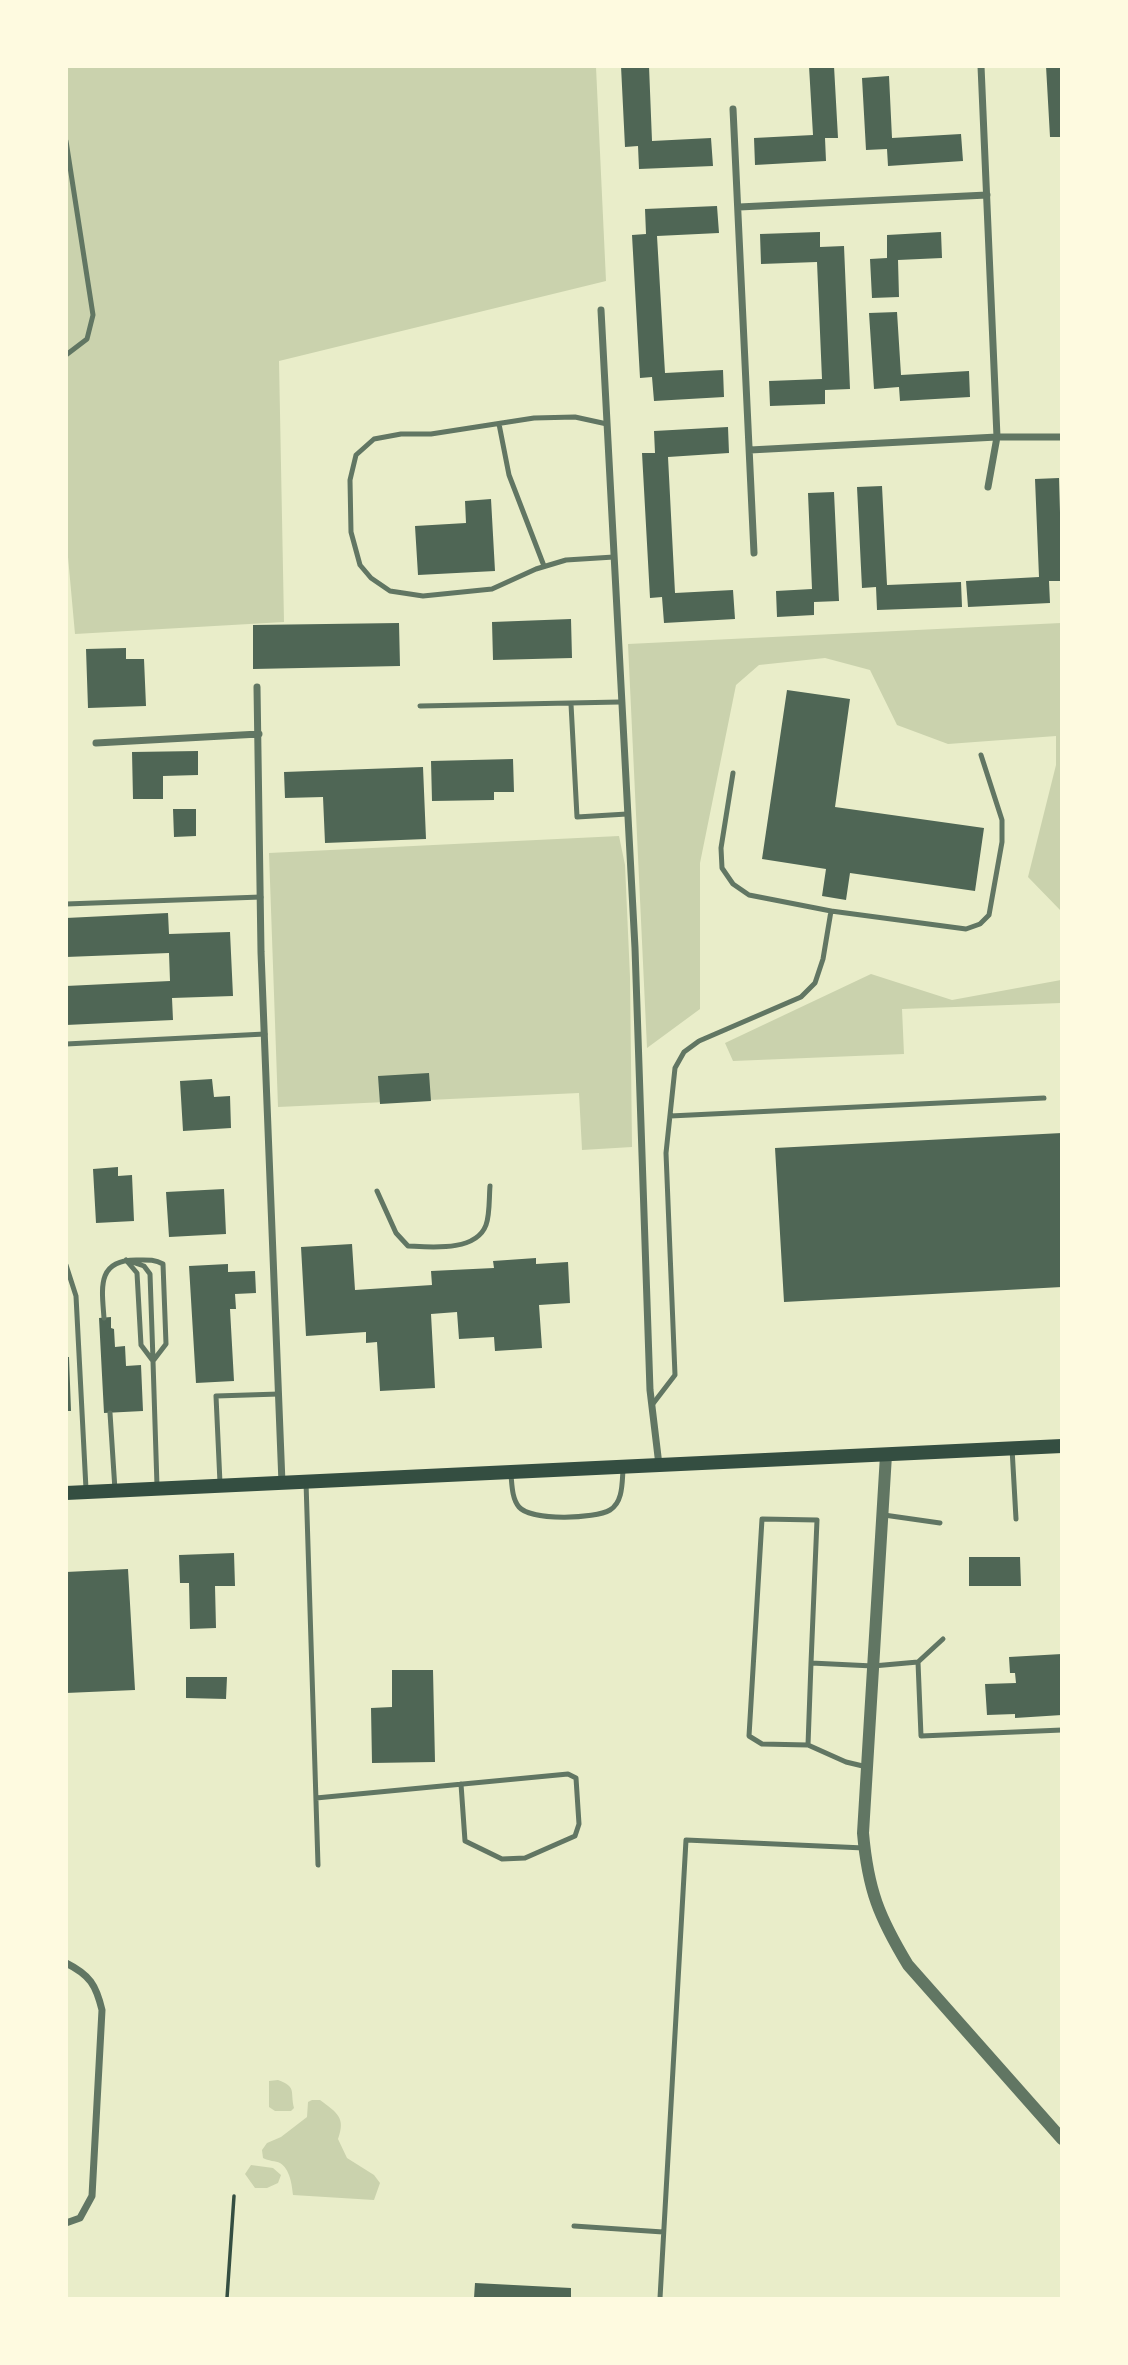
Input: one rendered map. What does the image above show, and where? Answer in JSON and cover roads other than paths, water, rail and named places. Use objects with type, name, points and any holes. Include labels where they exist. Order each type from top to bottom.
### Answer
[{"type":"main road","points":[[66,1493],[1062,1446]]},
{"type":"street","points":[[982,66],[997,437],[988,487]]},
{"type":"street","points":[[733,109],[754,553]]},
{"type":"street","points":[[739,207],[987,195]]},
{"type":"street","points":[[601,310],[635,948],[652,1405],[659,1465]]},
{"type":"street","points":[[750,450],[1062,436]]},
{"type":"street","points":[[257,687],[261,952],[282,1483]]},
{"type":"street","points":[[96,743],[258,734]]},
{"type":"street","points":[[886,1455],[863,1833],[875,1903],[908,1965],[1062,2139]]},
{"type":"street","points":[[66,1963],[86,1975],[97,1991],[102,2010],[92,2196],[80,2218],[66,2223]]},
{"type":"lane","points":[[66,141],[93,315],[87,340],[66,355]]},
{"type":"lane","points":[[607,424],[575,417],[534,418],[431,434],[374,439],[356,455],[350,480],[351,532],[360,565],[371,578],[390,591],[423,596],[492,589],[544,566],[566,560],[614,557]]},
{"type":"lane","points":[[499,424],[509,475],[544,566]]},
{"type":"lane","points":[[420,706],[620,702]]},
{"type":"lane","points":[[571,704],[577,817],[627,814]]},
{"type":"lane","points":[[733,773],[721,848],[722,868],[733,884],[749,895],[831,911],[966,929],[981,924],[989,915],[1002,842],[1002,820],[981,755]]},
{"type":"lane","points":[[66,904],[261,897]]},
{"type":"lane","points":[[652,1405],[675,1375],[666,1153],[675,1068],[684,1052],[699,1041],[801,997],[815,983],[823,959],[831,911]]},
{"type":"lane","points":[[66,1044],[265,1034]]},
{"type":"lane","points":[[670,1116],[1044,1098]]},
{"type":"lane","points":[[377,1191],[396,1233],[408,1246],[426,1247],[464,1244],[478,1236],[486,1225],[490,1185]]},
{"type":"lane","points":[[126,1260],[137,1273],[141,1345],[153,1361]]},
{"type":"lane","points":[[126,1260],[144,1266],[150,1274],[158,1489]]},
{"type":"lane","points":[[104,1318],[102,1281],[106,1271],[126,1260],[155,1260],[163,1264],[166,1344],[153,1361]]},
{"type":"lane","points":[[66,1265],[76,1296],[86,1492]]},
{"type":"lane","points":[[66,1310],[76,1309]]},
{"type":"lane","points":[[220,1486],[216,1396],[279,1394]]},
{"type":"lane","points":[[110,1413],[116,1491]]},
{"type":"lane","points":[[1012,1448],[1016,1519]]},
{"type":"lane","points":[[510,1472],[513,1496],[519,1507],[531,1515],[547,1517],[592,1515],[609,1511],[617,1504],[622,1489],[623,1467]]},
{"type":"lane","points":[[306,1482],[318,1865]]},
{"type":"lane","points":[[882,1515],[940,1523]]},
{"type":"lane","points":[[808,1745],[817,1520],[762,1519],[749,1736],[762,1744],[808,1745],[867,1768]]},
{"type":"lane","points":[[811,1663],[873,1666],[918,1662],[943,1639]]},
{"type":"lane","points":[[918,1662],[921,1736],[1062,1730]]},
{"type":"lane","points":[[316,1798],[461,1784],[568,1774],[576,1778],[579,1824],[575,1836],[525,1858],[502,1859],[465,1841],[461,1784]]},
{"type":"lane","points":[[660,2298],[686,1840],[864,1848]]},
{"type":"lane","points":[[574,2226],[663,2232]]}]
